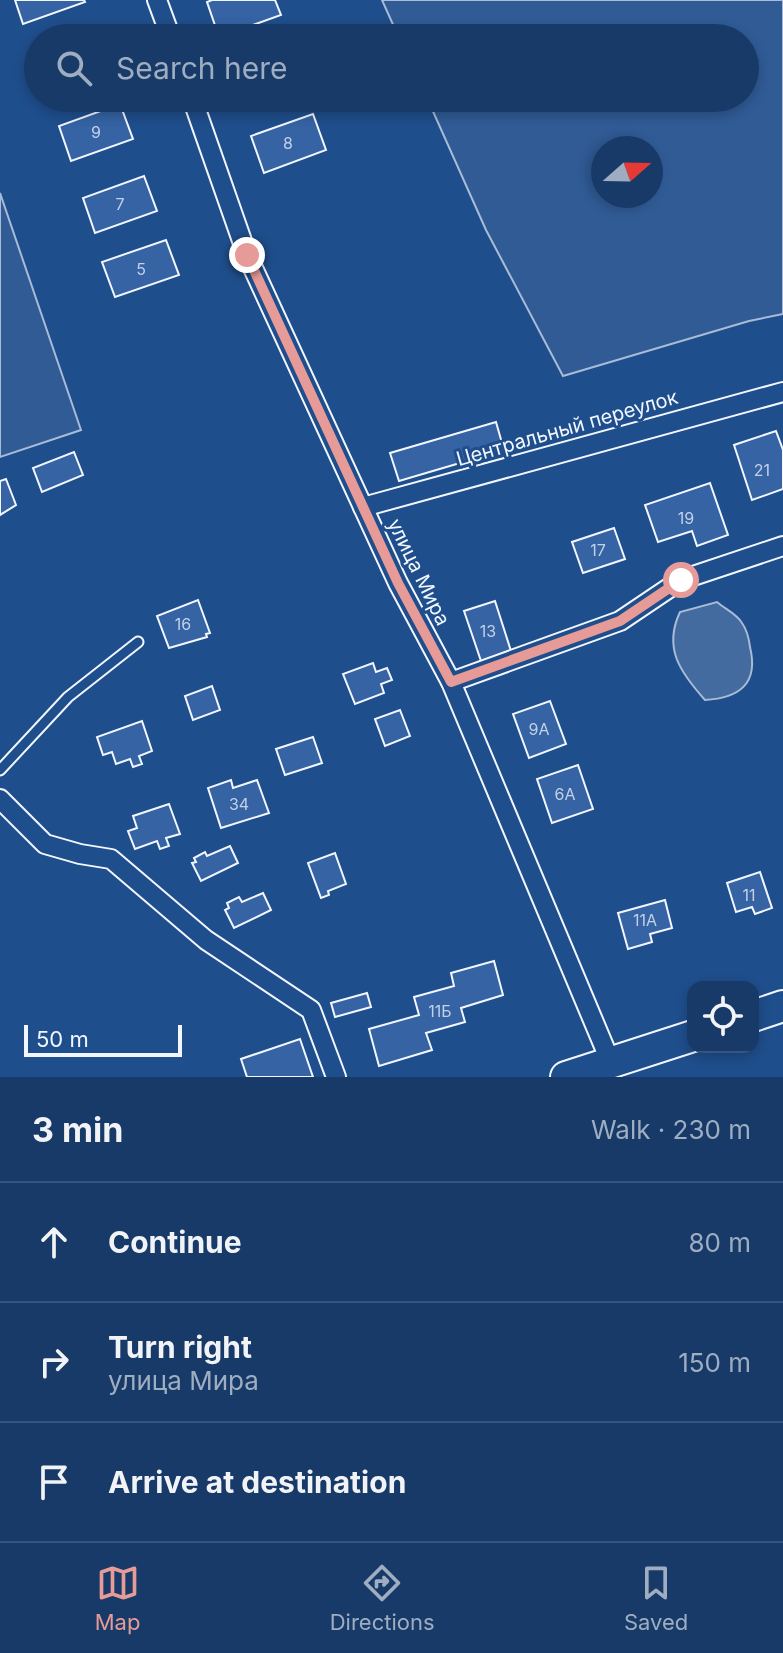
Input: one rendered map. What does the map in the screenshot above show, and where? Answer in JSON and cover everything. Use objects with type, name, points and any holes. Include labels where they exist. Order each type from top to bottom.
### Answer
[{"type":"main road","points":[[566,1077],[687,1038]]},
{"type":"street","points":[[157,0],[166,24]]},
{"type":"street","name":"улица Мира","points":[[197,112],[247,255],[398,583],[451,682],[611,1063]]},
{"type":"street","name":"Центральный переулок","points":[[363,507],[783,392]]},
{"type":"street","points":[[451,682],[620,621],[681,580],[783,546]]},
{"type":"street","points":[[0,799],[45,844],[111,859],[206,940],[311,1010],[336,1077]]},
{"type":"lane","points":[[0,770],[68,697],[138,642]]},
{"type":"shaded area","points":[[382,0],[783,0],[783,314],[749,321],[563,376],[486,230],[433,112],[759,112],[759,24],[393,24]]},
{"type":"shaded area","points":[[0,193],[81,430],[0,457]]},
{"type":"shaded area","points":[[717,602],[737,617],[745,629],[752,671],[744,687],[737,692],[705,700],[682,669],[673,637],[680,612]]},
{"type":"building","points":[[15,0],[84,0],[85,2],[23,24]]},
{"type":"building","points":[[275,0],[281,15],[256,24],[215,24],[207,2]]},
{"type":"building","points":[[98,112],[123,112],[133,139],[71,161],[59,126]]},
{"type":"building","points":[[313,114],[326,150],[264,173],[251,136]]},
{"type":"building","points":[[144,176],[157,211],[95,233],[83,198]]},
{"type":"building","points":[[166,240],[179,275],[115,297],[102,262]]},
{"type":"building","points":[[496,422],[504,450],[399,481],[390,453]]},
{"type":"building","points":[[776,431],[783,450],[783,489],[752,500],[734,445]]},
{"type":"building","points":[[74,452],[83,475],[42,492],[33,468]]},
{"type":"building","points":[[6,479],[16,505],[0,515],[0,481]]},
{"type":"building","points":[[710,483],[728,535],[697,546],[692,531],[658,542],[645,505]]},
{"type":"building","points":[[614,528],[625,559],[583,573],[572,542]]},
{"type":"building","points":[[198,600],[210,633],[206,634],[207,637],[169,648],[157,616]]},
{"type":"building","points":[[495,601],[511,651],[481,661],[464,611]]},
{"type":"building","points":[[373,663],[376,672],[387,668],[392,680],[381,684],[384,693],[355,704],[343,674]]},
{"type":"building","points":[[212,686],[220,710],[193,720],[185,696]]},
{"type":"building","points":[[550,701],[566,744],[529,758],[513,714]]},
{"type":"building","points":[[400,710],[410,736],[385,746],[375,719]]},
{"type":"building","points":[[142,721],[152,751],[139,756],[142,764],[133,767],[130,759],[116,764],[112,752],[103,755],[97,737]]},
{"type":"building","points":[[313,737],[322,763],[285,775],[276,749]]},
{"type":"building","points":[[578,765],[593,809],[552,823],[537,779]]},
{"type":"building","points":[[231,780],[233,788],[257,780],[269,813],[221,828],[208,788]]},
{"type":"building","points":[[169,804],[180,834],[166,838],[169,846],[160,849],[157,841],[135,849],[128,831],[137,828],[133,816]]},
{"type":"building","points":[[230,846],[238,863],[201,881],[192,863],[196,862],[194,858]]},
{"type":"building","points":[[335,853],[346,884],[328,891],[329,895],[321,898],[308,863]]},
{"type":"building","points":[[760,872],[772,908],[755,914],[752,907],[736,912],[727,883]]},
{"type":"building","points":[[263,893],[271,910],[234,928],[225,910],[229,908],[227,903],[239,897],[242,902]]},
{"type":"building","points":[[665,900],[672,928],[650,934],[652,942],[628,949],[618,913]]},
{"type":"building","points":[[494,961],[503,995],[461,1008],[465,1022],[426,1033],[432,1050],[379,1066],[369,1029],[419,1015],[414,997],[454,986],[451,973]]},
{"type":"building","points":[[367,993],[371,1007],[335,1017],[331,1003]]},
{"type":"building","points":[[300,1039],[313,1077],[247,1077],[241,1059]]},
{"type":"route","points":[[247,255],[398,583],[451,682],[620,621],[681,580]]}]
